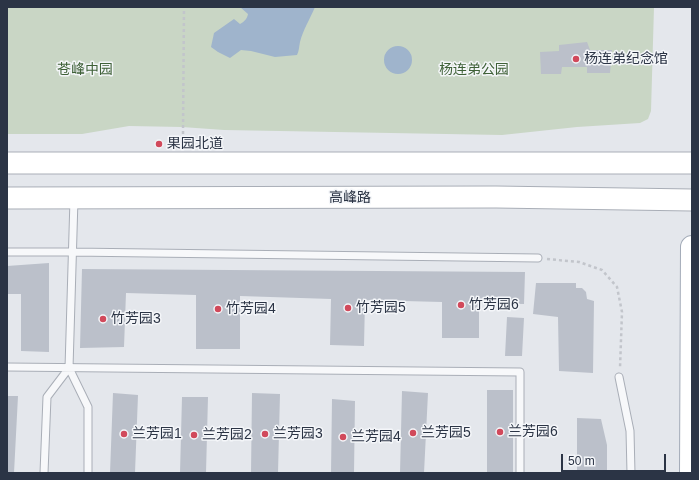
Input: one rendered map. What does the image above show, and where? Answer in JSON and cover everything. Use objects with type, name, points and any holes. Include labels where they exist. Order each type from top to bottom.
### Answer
[{"type":"main road","points":[[7,163],[692,163]]},
{"type":"main road","name":"高峰路","points":[[7,198],[496,197],[692,200]]},
{"type":"main road","points":[[691,473],[692,247]]},
{"type":"lane","points":[[74,199],[69,368],[88,407],[88,473]]},
{"type":"lane","points":[[7,252],[538,258]]},
{"type":"lane","points":[[7,367],[520,372],[520,473]]},
{"type":"lane","points":[[44,473],[47,397],[69,368]]},
{"type":"lane","points":[[619,378],[630,431],[631,473]]},
{"type":"path","points":[[183,134],[184,7]]},
{"type":"path","points":[[538,258],[579,262],[602,270],[617,287],[622,312],[619,378]]},
{"type":"green space","name":"杨连弟公园","points":[[7,7],[654,7],[651,111],[648,119],[640,123],[577,127],[502,135],[224,130],[182,127],[129,126],[82,134],[7,134]]},
{"type":"water","points":[[240,7],[315,7],[303,33],[297,55],[275,57],[241,50],[230,58],[211,47],[214,33],[234,19],[240,24],[246,20],[248,14]]},
{"type":"water","points":[[398,46],[408,50],[412,60],[408,70],[398,74],[388,70],[384,60],[388,50]]},
{"type":"building","name":"杨连弟纪念馆","points":[[587,42],[590,50],[612,50],[610,73],[587,73],[587,67],[562,67],[561,74],[541,74],[540,52],[559,51],[559,45]]},
{"type":"building","points":[[49,263],[49,352],[21,351],[21,294],[7,294],[7,266]]},
{"type":"building","points":[[82,269],[525,272],[524,304],[479,303],[479,338],[442,338],[442,302],[365,300],[364,346],[330,345],[331,299],[240,296],[240,349],[196,349],[196,295],[126,293],[124,347],[80,348]]},
{"type":"building","points":[[536,283],[576,283],[576,288],[582,288],[586,292],[587,299],[594,301],[593,373],[559,371],[558,317],[533,314]]},
{"type":"building","points":[[507,317],[524,318],[522,356],[505,356]]},
{"type":"building","name":"兰芳园6","points":[[487,390],[513,390],[513,473],[487,473]]},
{"type":"building","name":"兰芳园5","points":[[402,391],[428,393],[424,473],[400,473]]},
{"type":"building","name":"兰芳园1","points":[[113,393],[138,395],[135,473],[110,473]]},
{"type":"building","name":"兰芳园3","points":[[252,393],[280,394],[278,473],[251,473]]},
{"type":"building","points":[[7,396],[18,396],[14,473],[7,473]]},
{"type":"building","name":"兰芳园2","points":[[182,397],[208,397],[206,473],[180,473]]},
{"type":"building","name":"兰芳园4","points":[[332,399],[355,401],[354,473],[331,473]]},
{"type":"building","points":[[577,418],[601,419],[607,445],[607,473],[577,473]]},
{"type":"place","name":"杨连弟纪念馆","points":[[576,59]]},
{"type":"place","name":"果园北道","points":[[159,144]]},
{"type":"place","name":"竹芳园6","points":[[461,305]]},
{"type":"place","name":"竹芳园5","points":[[348,308]]},
{"type":"place","name":"竹芳园4","points":[[218,309]]},
{"type":"place","name":"竹芳园3","points":[[103,319]]},
{"type":"place","name":"兰芳园6","points":[[500,432]]},
{"type":"place","name":"兰芳园5","points":[[413,433]]},
{"type":"place","name":"兰芳园1","points":[[124,434]]},
{"type":"place","name":"兰芳园3","points":[[265,434]]},
{"type":"place","name":"兰芳园2","points":[[194,435]]},
{"type":"place","name":"兰芳园4","points":[[343,437]]},
{"type":"park label","name":"苍峰中园","points":[[85,70]]}]
